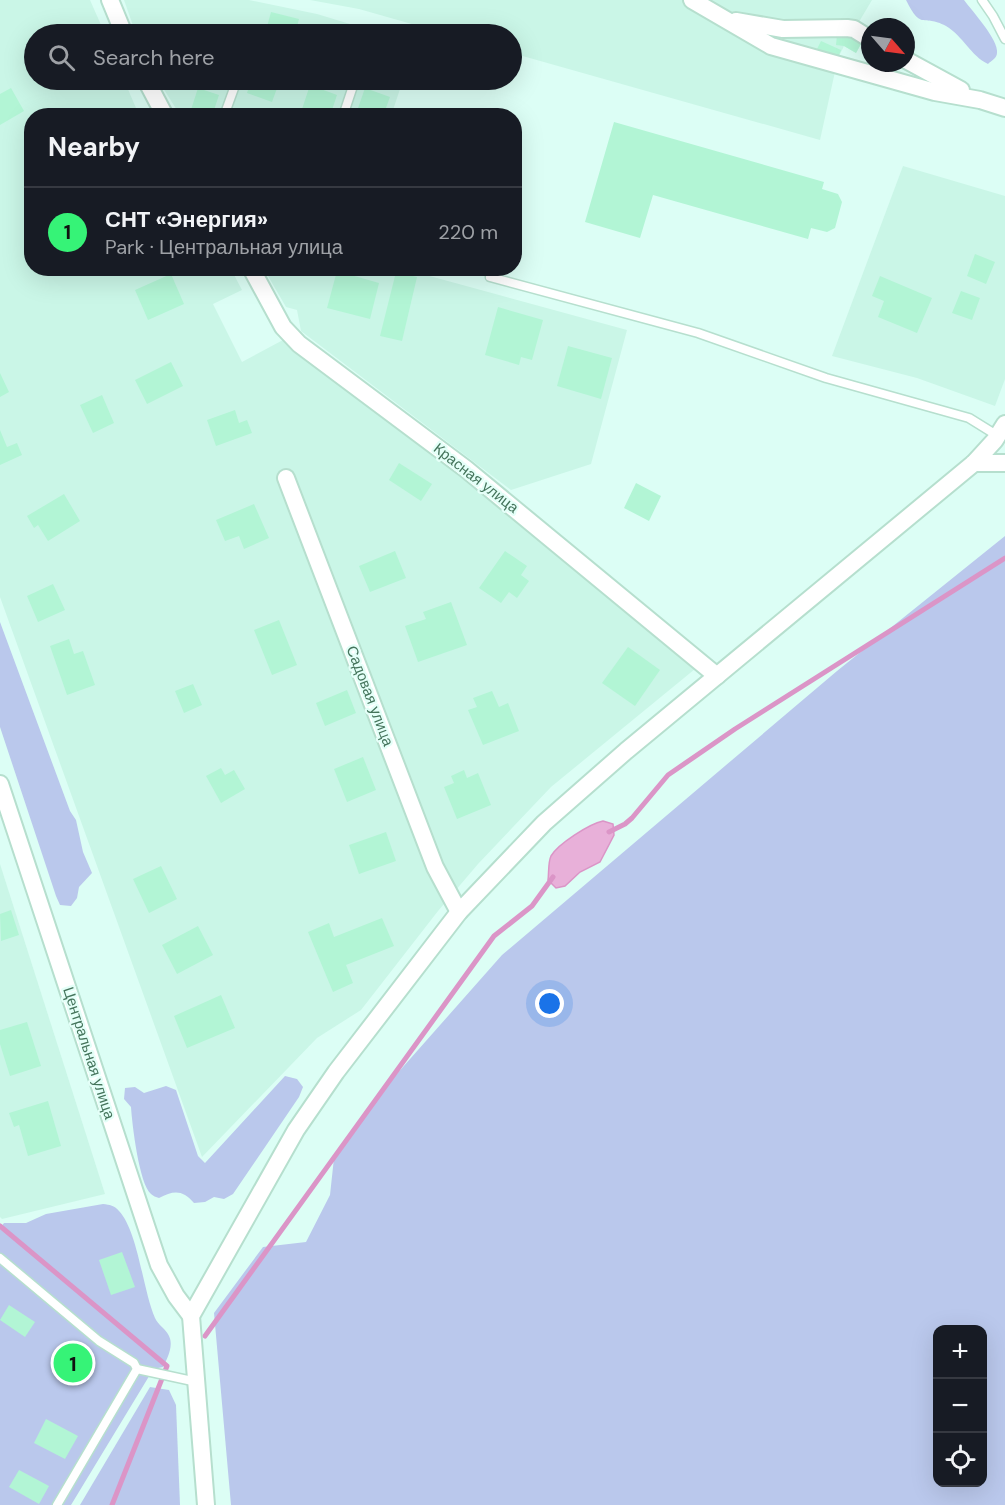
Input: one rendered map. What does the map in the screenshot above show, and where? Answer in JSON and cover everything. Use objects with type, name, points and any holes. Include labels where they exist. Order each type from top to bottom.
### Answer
[{"type":"street","points":[[110,0],[120,24]]},
{"type":"street","points":[[692,0],[771,46],[935,92],[980,100],[1005,108]]},
{"type":"street","points":[[718,16],[751,25],[783,29],[847,28],[861,33]]},
{"type":"street","points":[[915,65],[980,100]]},
{"type":"street","points":[[151,90],[161,108]]},
{"type":"street","name":"Красная улица","points":[[254,276],[283,327],[299,344],[466,470],[717,676]]},
{"type":"street","points":[[206,1505],[191,1316],[296,1130],[336,1072],[459,912],[544,823],[626,751],[974,463],[1001,430]]},
{"type":"street","points":[[974,463],[1005,463]]},
{"type":"street","name":"Садовая улица","points":[[286,478],[435,867],[459,912]]},
{"type":"street","name":"Центральная улица","points":[[0,784],[159,1265],[176,1296],[191,1316]]},
{"type":"lane","points":[[982,0],[1005,39]]},
{"type":"lane","points":[[227,108],[233,90]]},
{"type":"lane","points":[[346,108],[352,90]]},
{"type":"lane","points":[[490,277],[698,333],[826,378],[969,418],[1001,430]]},
{"type":"lane","points":[[0,1258],[99,1341],[134,1363],[137,1369],[57,1505]]},
{"type":"lane","points":[[137,1369],[197,1382]]},
{"type":"shaded area","points":[[0,0],[90,0],[101,24],[24,24],[24,90],[128,90],[136,108],[24,108],[24,276],[235,276],[242,290],[213,304],[242,362],[283,340],[462,476],[695,669],[551,787],[478,864],[438,911],[361,1010],[317,1038],[202,1157],[0,597]]},
{"type":"shaded area","points":[[124,0],[249,0],[317,14],[350,24],[132,24]]},
{"type":"shaded area","points":[[310,0],[872,0],[850,37],[861,44],[856,53],[844,46],[838,58],[820,140],[522,56],[522,24],[412,24],[359,9]]},
{"type":"shaded area","points":[[906,0],[964,0],[994,41],[996,56],[988,64],[946,26],[938,22],[919,19]]},
{"type":"shaded area","points":[[164,90],[400,90],[394,108],[176,108]]},
{"type":"shaded area","points":[[903,166],[1005,196],[1005,379],[995,406],[917,378],[832,356]]},
{"type":"shaded area","points":[[268,276],[430,276],[627,330],[591,464],[511,490],[301,331],[297,310],[286,307]]},
{"type":"shaded area","points":[[1005,536],[1005,1505],[231,1505],[214,1313],[263,1247],[306,1242],[330,1195],[334,1158],[372,1102],[502,955],[837,671]]},
{"type":"shaded area","points":[[0,622],[70,811],[76,820],[83,852],[92,873],[79,887],[77,898],[71,906],[60,905],[56,896],[0,727]]},
{"type":"shaded area","points":[[603,821],[613,824],[614,835],[600,862],[580,872],[565,886],[556,888],[548,880],[551,856],[574,835]]},
{"type":"shaded area","points":[[0,864],[105,1194],[2,1219],[0,1217]]},
{"type":"shaded area","points":[[285,1076],[297,1079],[303,1087],[299,1097],[233,1194],[224,1199],[214,1197],[205,1202],[194,1203],[178,1193],[159,1198],[151,1194],[140,1166],[131,1107],[124,1099],[125,1088],[135,1087],[144,1093],[166,1086],[176,1090],[198,1156],[205,1163]]},
{"type":"shaded area","points":[[103,1204],[117,1209],[126,1220],[136,1247],[155,1318],[170,1340],[169,1352],[163,1367],[153,1369],[149,1366],[151,1373],[71,1505],[0,1505],[0,1228],[4,1223],[26,1223],[46,1214]]},
{"type":"shaded area","points":[[150,1387],[169,1390],[176,1405],[180,1505],[80,1505]]},
{"type":"building","points":[[271,12],[299,19],[298,24],[268,24]]},
{"type":"building","points":[[837,36],[849,37],[861,44],[856,53],[844,46],[836,45]]},
{"type":"building","points":[[821,41],[841,50],[838,58],[817,49]]},
{"type":"building","points":[[11,88],[24,111],[0,125],[0,94]]},
{"type":"building","points":[[197,90],[219,95],[215,108],[192,108]]},
{"type":"building","points":[[248,90],[276,90],[272,102],[247,93]]},
{"type":"building","points":[[308,90],[324,90],[337,95],[333,108],[302,108]]},
{"type":"building","points":[[364,90],[390,97],[386,108],[358,108]]},
{"type":"building","points":[[614,122],[824,182],[822,189],[838,194],[842,202],[835,228],[827,232],[811,228],[808,239],[653,195],[640,238],[585,222]]},
{"type":"building","points":[[975,254],[995,262],[986,284],[967,276]]},
{"type":"building","points":[[166,276],[172,276],[184,304],[148,320],[135,290]]},
{"type":"building","points":[[336,276],[354,276],[379,283],[370,319],[327,308]]},
{"type":"building","points":[[395,276],[417,277],[402,341],[380,336]]},
{"type":"building","points":[[880,276],[932,298],[917,333],[878,317],[884,301],[872,296]]},
{"type":"building","points":[[961,291],[980,298],[972,320],[952,313]]},
{"type":"building","points":[[498,307],[543,320],[532,360],[521,357],[519,365],[485,355]]},
{"type":"building","points":[[568,346],[612,358],[601,399],[557,386]]},
{"type":"building","points":[[171,362],[183,386],[147,404],[135,380]]},
{"type":"building","points":[[0,373],[9,392],[0,397]]},
{"type":"building","points":[[102,395],[114,423],[93,433],[80,405]]},
{"type":"building","points":[[235,410],[239,423],[247,420],[252,433],[216,446],[207,420]]},
{"type":"building","points":[[0,430],[7,447],[17,443],[22,455],[0,465]]},
{"type":"building","points":[[399,463],[432,484],[421,501],[389,480]]},
{"type":"building","points":[[636,483],[661,496],[649,521],[624,508]]},
{"type":"building","points":[[64,494],[80,521],[48,541],[38,525],[34,528],[27,516]]},
{"type":"building","points":[[254,504],[269,538],[244,549],[239,536],[225,541],[216,520]]},
{"type":"building","points":[[395,551],[406,578],[370,592],[359,566]]},
{"type":"building","points":[[505,551],[527,566],[521,575],[529,581],[517,598],[509,592],[501,603],[479,588]]},
{"type":"building","points":[[53,584],[65,610],[38,622],[27,596]]},
{"type":"building","points":[[451,602],[467,645],[418,662],[405,626],[426,619],[423,612]]},
{"type":"building","points":[[279,620],[297,665],[272,675],[254,630]]},
{"type":"building","points":[[69,639],[74,654],[83,651],[95,685],[67,695],[50,646]]},
{"type":"building","points":[[628,647],[660,670],[635,706],[602,683]]},
{"type":"building","points":[[193,684],[202,705],[184,713],[175,691]]},
{"type":"building","points":[[347,690],[356,713],[325,726],[316,703]]},
{"type":"building","points":[[492,691],[499,707],[508,703],[519,731],[483,745],[468,710],[477,707],[473,698]]},
{"type":"building","points":[[363,757],[376,790],[347,802],[334,769]]},
{"type":"building","points":[[221,768],[225,775],[234,770],[245,789],[221,803],[206,776]]},
{"type":"building","points":[[464,770],[467,778],[478,773],[491,805],[457,819],[444,787],[454,783],[451,776]]},
{"type":"building","points":[[386,832],[396,861],[359,874],[349,845]]},
{"type":"building","points":[[161,866],[177,899],[149,913],[133,879]]},
{"type":"building","points":[[11,910],[19,935],[1,941],[0,914]]},
{"type":"building","points":[[382,918],[394,946],[346,965],[353,983],[333,992],[308,932],[329,923],[334,937]]},
{"type":"building","points":[[198,926],[213,955],[177,974],[162,945]]},
{"type":"building","points":[[221,995],[235,1028],[187,1048],[174,1016]]},
{"type":"building","points":[[27,1022],[41,1066],[10,1076],[0,1044],[0,1030]]},
{"type":"building","points":[[48,1101],[61,1146],[28,1156],[19,1125],[14,1127],[9,1113]]},
{"type":"building","points":[[122,1252],[135,1287],[111,1295],[99,1260]]},
{"type":"building","points":[[9,1305],[35,1322],[25,1337],[0,1320]]},
{"type":"building","points":[[46,1419],[78,1436],[65,1459],[34,1443]]},
{"type":"building","points":[[19,1470],[49,1486],[39,1504],[9,1487]]},
{"type":"waterway","points":[[609,832],[632,818],[668,775],[735,729],[1005,558]]},
{"type":"waterway","points":[[205,1336],[494,936],[532,906],[553,877]]},
{"type":"waterway","points":[[0,1226],[167,1366],[112,1505]]},
{"type":"place","name":"СНТ «Энергия»","points":[[73,1363]]}]
